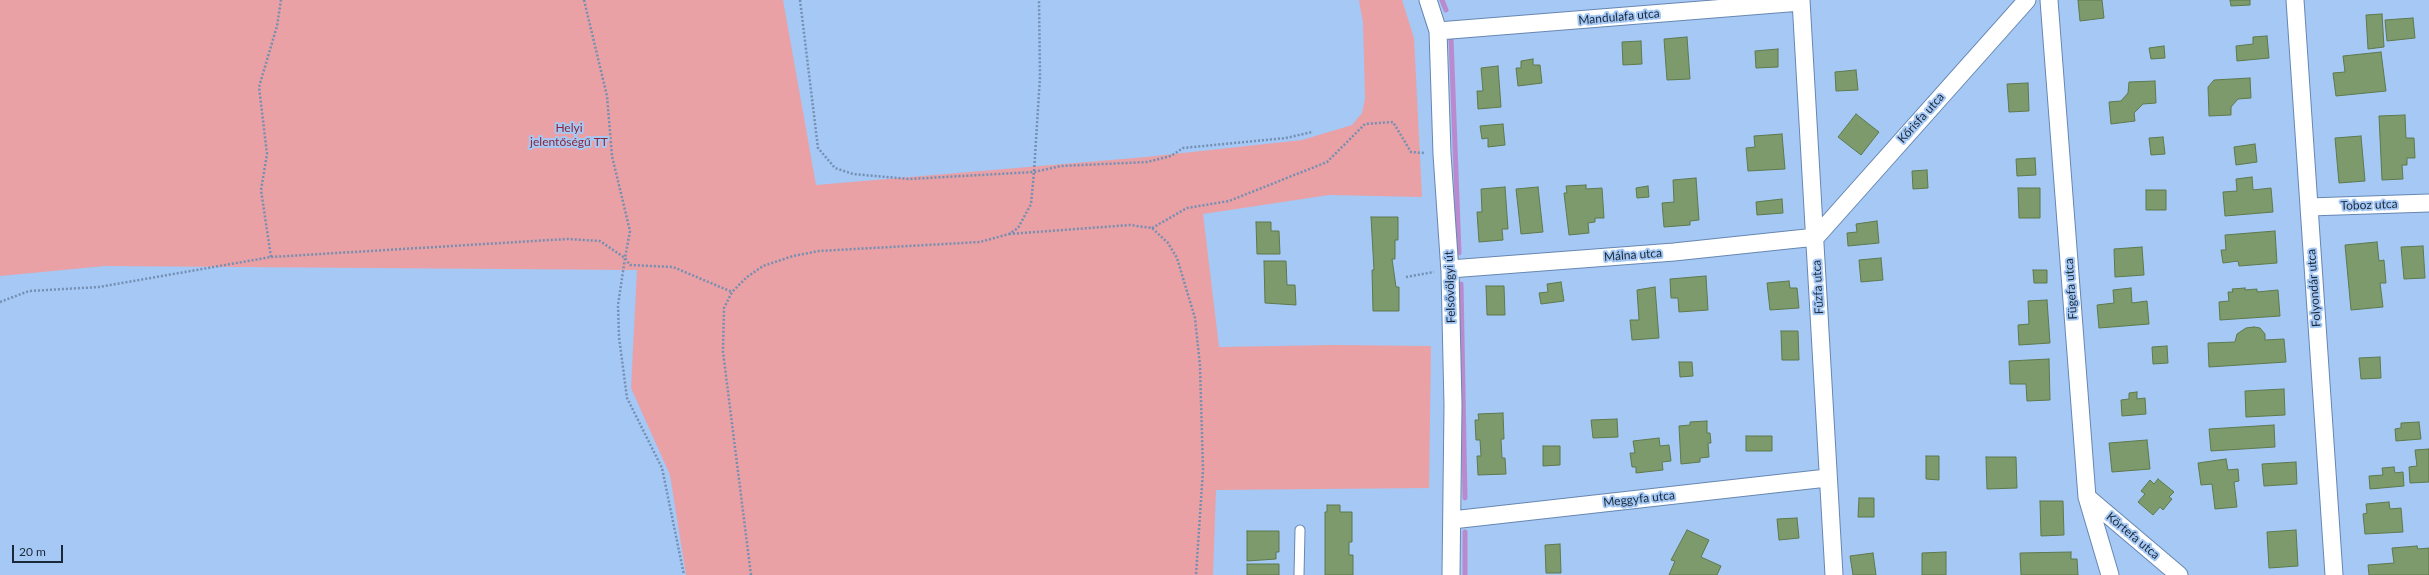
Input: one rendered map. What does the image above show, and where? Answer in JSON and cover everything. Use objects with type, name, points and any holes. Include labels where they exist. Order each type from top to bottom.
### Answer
[{"type":"street","name":"Felsővölgyi út","points":[[1428,0],[1438,31],[1442,154],[1450,270],[1453,400],[1451,575]]},
{"type":"street","name":"Kőrisfa utca","points":[[1816,237],[2027,0]]},
{"type":"street","name":"Fügefa utca","points":[[2049,0],[2087,497],[2110,575]]},
{"type":"street","name":"Folyondár utca","points":[[2295,0],[2334,575]]},
{"type":"street","name":"Mandulafa utca","points":[[1438,31],[1801,1]]},
{"type":"street","name":"Fűzfa utca","points":[[1801,1],[1816,237],[1827,478],[1834,575]]},
{"type":"street","name":"Toboz utca","points":[[2308,207],[2429,203]]},
{"type":"street","name":"Málna utca","points":[[1450,270],[1674,252],[1816,237]]},
{"type":"street","name":"Meggyfa utca","points":[[1452,520],[1827,478]]},
{"type":"street","name":"Körtefa utca","points":[[2087,497],[2179,575]]},
{"type":"lane","points":[[1299,575],[1300,530]]},
{"type":"path","points":[[271,257],[261,190],[267,154],[259,87],[277,26],[281,0]]},
{"type":"path","points":[[584,0],[607,96],[612,156],[630,231],[618,304],[619,337],[627,398],[662,468],[684,575]]},
{"type":"path","points":[[800,0],[818,148],[835,168],[853,174],[909,179],[1034,172],[1061,166],[1146,162],[1171,156],[1183,148],[1286,138],[1312,132]]},
{"type":"path","points":[[1009,234],[1018,228],[1030,204],[1034,172],[1040,77],[1039,0]]},
{"type":"path","points":[[1152,228],[1187,208],[1229,201],[1327,162],[1365,124],[1393,122],[1411,152],[1442,154]]},
{"type":"path","points":[[751,575],[723,352],[724,308],[732,292],[763,266],[793,256],[819,251],[980,242],[1009,234],[1130,225],[1152,228],[1168,243],[1177,258],[1195,318],[1200,366],[1202,470],[1196,575]]},
{"type":"path","points":[[0,302],[29,291],[99,287],[271,257],[567,239],[600,241],[625,258],[630,265],[674,267],[732,292]]},
{"type":"path","points":[[1406,277],[1450,270]]},
{"type":"green space","name":"Helyi jelentőségű TT","points":[[0,0],[783,0],[816,185],[1146,157],[1302,140],[1352,125],[1362,113],[1365,99],[1363,23],[1359,0],[1402,0],[1414,38],[1422,197],[1329,195],[1203,214],[1219,347],[1332,345],[1431,346],[1429,488],[1216,490],[1213,575],[686,575],[670,475],[631,388],[637,270],[105,266],[0,276]]},
{"type":"building","points":[[2078,0],[2102,0],[2104,18],[2080,21]]},
{"type":"building","points":[[2230,0],[2250,0],[2250,5],[2231,6]]},
{"type":"building","points":[[2382,14],[2384,47],[2368,49],[2366,15]]},
{"type":"building","points":[[2413,18],[2415,38],[2387,41],[2385,20]]},
{"type":"building","points":[[2267,36],[2269,58],[2237,61],[2236,46],[2253,44],[2253,37]]},
{"type":"building","points":[[1687,37],[1690,79],[1667,80],[1664,39]]},
{"type":"building","points":[[1641,41],[1642,64],[1623,65],[1622,42]]},
{"type":"building","points":[[2164,46],[2165,58],[2151,59],[2149,48]]},
{"type":"building","points":[[1778,49],[1778,67],[1756,68],[1755,51]]},
{"type":"building","points":[[2381,52],[2386,91],[2336,96],[2333,73],[2345,72],[2343,56]]},
{"type":"building","points":[[1533,59],[1533,65],[1540,65],[1542,83],[1518,86],[1516,68],[1521,68],[1521,61]]},
{"type":"building","points":[[1498,66],[1501,107],[1478,109],[1477,91],[1483,91],[1481,68]]},
{"type":"building","points":[[1856,70],[1858,90],[1836,91],[1835,72]]},
{"type":"building","points":[[2250,78],[2251,98],[2238,99],[2231,107],[2231,115],[2209,116],[2208,87],[2214,80]]},
{"type":"building","points":[[2155,81],[2156,103],[2143,104],[2134,113],[2135,121],[2111,124],[2109,102],[2121,101],[2128,93],[2129,82]]},
{"type":"building","points":[[2028,83],[2029,111],[2009,112],[2007,84]]},
{"type":"building","points":[[1856,114],[1879,132],[1861,155],[1838,137]]},
{"type":"building","points":[[2405,115],[2406,138],[2414,138],[2415,158],[2407,158],[2407,165],[2402,165],[2403,179],[2382,180],[2379,116]]},
{"type":"building","points":[[1503,124],[1505,145],[1488,147],[1488,138],[1482,139],[1480,126]]},
{"type":"building","points":[[1782,134],[1785,169],[1748,171],[1746,148],[1755,147],[1754,136]]},
{"type":"building","points":[[2361,136],[2365,181],[2339,183],[2335,138]]},
{"type":"building","points":[[2163,137],[2165,154],[2151,155],[2149,138]]},
{"type":"building","points":[[2255,144],[2257,162],[2236,165],[2234,147]]},
{"type":"building","points":[[2035,158],[2036,175],[2017,176],[2016,159]]},
{"type":"building","points":[[1927,170],[1928,188],[1913,189],[1912,171]]},
{"type":"building","points":[[2252,177],[2253,190],[2271,188],[2273,212],[2225,216],[2223,192],[2237,191],[2236,179]]},
{"type":"building","points":[[1696,178],[1699,220],[1690,221],[1690,225],[1664,227],[1662,203],[1674,202],[1673,180]]},
{"type":"building","points":[[1586,185],[1586,189],[1602,188],[1604,218],[1595,218],[1595,222],[1588,223],[1589,233],[1569,235],[1564,193],[1567,193],[1566,186]]},
{"type":"building","points":[[1648,186],[1649,197],[1637,198],[1636,188]]},
{"type":"building","points":[[1505,187],[1508,229],[1502,229],[1503,240],[1479,242],[1477,212],[1482,212],[1481,189]]},
{"type":"building","points":[[1538,187],[1543,232],[1521,234],[1516,189]]},
{"type":"building","points":[[2018,188],[2040,188],[2040,218],[2019,218]]},
{"type":"building","points":[[2146,190],[2166,190],[2166,210],[2146,210]]},
{"type":"building","points":[[1782,199],[1783,213],[1757,215],[1756,202]]},
{"type":"building","points":[[1371,217],[1398,217],[1398,240],[1395,240],[1395,259],[1392,259],[1396,287],[1399,287],[1399,311],[1373,311],[1372,270],[1374,270]]},
{"type":"building","points":[[1877,221],[1879,243],[1848,246],[1847,233],[1857,232],[1856,224]]},
{"type":"building","points":[[1256,222],[1271,222],[1271,231],[1279,231],[1280,254],[1257,254]]},
{"type":"building","points":[[2275,231],[2277,263],[2239,266],[2238,261],[2223,263],[2221,250],[2226,250],[2225,235]]},
{"type":"building","points":[[2377,242],[2379,261],[2384,260],[2386,283],[2380,283],[2383,307],[2351,310],[2345,245]]},
{"type":"building","points":[[2423,246],[2425,278],[2404,279],[2401,247]]},
{"type":"building","points":[[2142,247],[2144,275],[2115,277],[2114,249]]},
{"type":"building","points":[[1881,258],[1883,280],[1861,282],[1859,260]]},
{"type":"building","points":[[1264,261],[1286,261],[1287,285],[1295,285],[1296,305],[1265,303]]},
{"type":"building","points":[[2033,270],[2047,270],[2047,283],[2034,283]]},
{"type":"building","points":[[1706,276],[1708,310],[1679,312],[1678,298],[1671,298],[1670,279]]},
{"type":"building","points":[[1789,281],[1790,288],[1797,288],[1799,308],[1770,310],[1767,283]]},
{"type":"building","points":[[1561,282],[1564,301],[1541,304],[1539,293],[1548,292],[1547,284]]},
{"type":"building","points":[[1486,286],[1504,286],[1505,315],[1487,315]]},
{"type":"building","points":[[1655,287],[1659,338],[1632,340],[1630,320],[1639,320],[1637,290]]},
{"type":"building","points":[[2131,288],[2132,303],[2147,301],[2149,324],[2099,328],[2097,305],[2114,303],[2113,290]]},
{"type":"building","points":[[2245,288],[2245,290],[2257,289],[2257,292],[2278,290],[2280,316],[2220,320],[2219,302],[2229,301],[2228,292],[2233,292],[2232,289]]},
{"type":"building","points":[[2047,300],[2050,343],[2019,345],[2018,325],[2029,324],[2028,301]]},
{"type":"building","points":[[2246,328],[2260,328],[2265,334],[2265,340],[2284,339],[2286,362],[2209,367],[2208,343],[2235,342],[2237,334]]},
{"type":"building","points":[[1781,331],[1798,331],[1799,360],[1782,360]]},
{"type":"building","points":[[2167,346],[2168,363],[2153,364],[2152,347]]},
{"type":"building","points":[[2380,357],[2381,378],[2361,379],[2359,358]]},
{"type":"building","points":[[2049,359],[2050,400],[2027,401],[2026,384],[2010,384],[2009,361]]},
{"type":"building","points":[[1679,362],[1692,362],[1693,376],[1680,377]]},
{"type":"building","points":[[2284,389],[2285,415],[2246,417],[2245,391]]},
{"type":"building","points":[[2137,392],[2137,399],[2145,398],[2146,414],[2122,416],[2121,400],[2129,399],[2129,393]]},
{"type":"building","points":[[1503,413],[1504,439],[1501,439],[1502,458],[1505,458],[1506,474],[1478,475],[1477,456],[1481,456],[1480,440],[1476,440],[1475,420],[1479,420],[1478,414]]},
{"type":"building","points":[[1617,419],[1618,437],[1593,438],[1591,420]]},
{"type":"building","points":[[1707,421],[1707,433],[1710,433],[1711,443],[1708,443],[1709,457],[1700,458],[1700,462],[1681,464],[1679,426],[1690,425],[1690,422]]},
{"type":"building","points":[[2419,422],[2421,439],[2396,441],[2395,429],[2401,428],[2401,423]]},
{"type":"building","points":[[2274,425],[2275,447],[2211,451],[2209,429]]},
{"type":"building","points":[[1746,436],[1772,436],[1772,451],[1746,451]]},
{"type":"building","points":[[1659,438],[1660,446],[1669,445],[1671,461],[1662,462],[1663,470],[1636,473],[1636,467],[1632,467],[1630,453],[1635,453],[1633,441]]},
{"type":"building","points":[[2147,440],[2150,469],[2112,472],[2109,443]]},
{"type":"building","points":[[1543,446],[1560,446],[1560,465],[1543,466]]},
{"type":"building","points":[[2429,449],[2429,482],[2410,483],[2409,467],[2417,466],[2415,450]]},
{"type":"building","points":[[1926,456],[1939,456],[1939,480],[1926,479]]},
{"type":"building","points":[[1986,457],[2016,457],[2017,488],[1987,489]]},
{"type":"building","points":[[2226,459],[2228,470],[2238,469],[2239,481],[2234,482],[2237,507],[2215,509],[2212,484],[2201,485],[2198,463]]},
{"type":"building","points":[[2296,462],[2297,484],[2264,486],[2262,464]]},
{"type":"building","points":[[2394,467],[2395,473],[2403,472],[2404,486],[2370,489],[2369,476],[2383,475],[2382,468]]},
{"type":"building","points":[[2158,479],[2174,492],[2169,497],[2172,499],[2163,510],[2160,507],[2153,515],[2138,502],[2145,494],[2141,491],[2150,480],[2154,484]]},
{"type":"building","points":[[1859,498],[1874,498],[1874,517],[1858,517]]},
{"type":"building","points":[[2040,501],[2063,501],[2064,535],[2041,536]]},
{"type":"building","points":[[2389,502],[2390,509],[2401,508],[2403,532],[2365,534],[2363,514],[2367,513],[2366,504]]},
{"type":"building","points":[[1327,505],[1340,505],[1340,512],[1352,512],[1352,542],[1349,542],[1349,555],[1353,555],[1353,575],[1325,575],[1325,512],[1327,512]]},
{"type":"building","points":[[1797,518],[1799,538],[1779,540],[1777,519]]},
{"type":"building","points":[[1687,530],[1709,540],[1701,557],[1721,566],[1717,575],[1669,575],[1675,561],[1671,560]]},
{"type":"building","points":[[2296,530],[2298,566],[2269,568],[2267,532]]},
{"type":"building","points":[[1247,531],[1279,531],[1279,552],[1276,552],[1276,559],[1247,561]]},
{"type":"building","points":[[1560,544],[1561,573],[1546,573],[1545,545]]},
{"type":"building","points":[[2417,546],[2418,549],[2429,548],[2429,575],[2369,575],[2368,565],[2394,563],[2392,548]]},
{"type":"building","points":[[1946,552],[1946,575],[1922,575],[1922,553]]},
{"type":"building","points":[[2071,552],[2071,559],[2077,559],[2078,575],[2021,575],[2020,553]]},
{"type":"building","points":[[1873,553],[1876,575],[1853,575],[1850,556]]},
{"type":"building","points":[[1247,564],[1279,564],[1279,575],[1247,575]]},
{"type":"waterway","points":[[1442,0],[1446,10]]},
{"type":"waterway","points":[[1451,38],[1459,253]]},
{"type":"waterway","points":[[1461,284],[1465,498]]},
{"type":"waterway","points":[[1465,532],[1465,575]]}]
